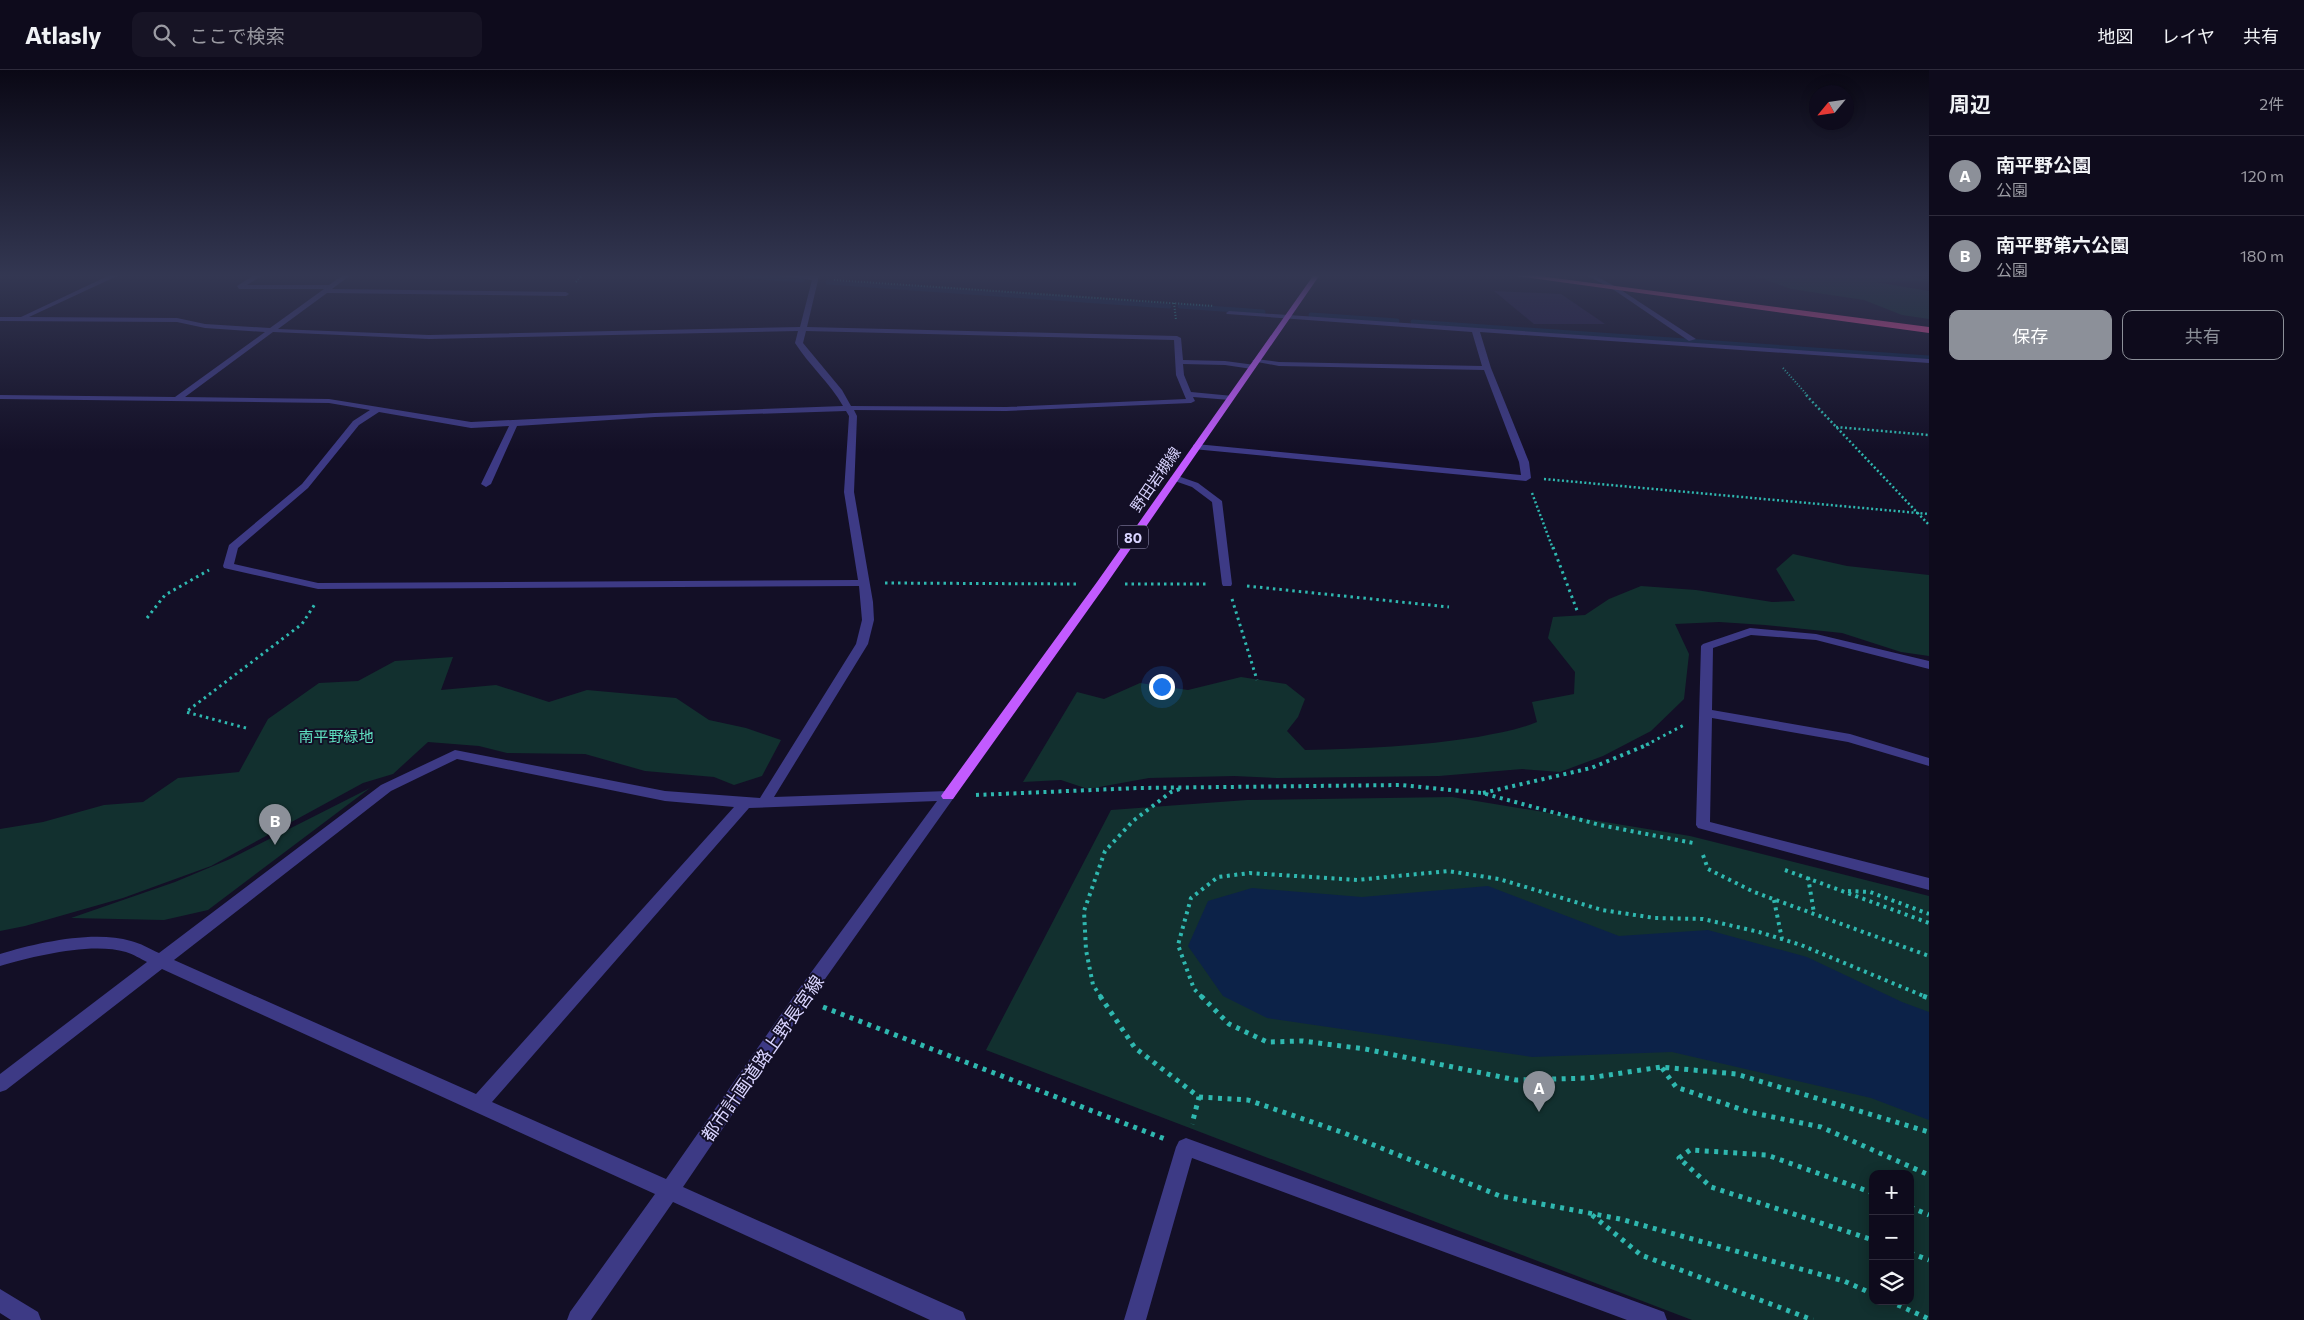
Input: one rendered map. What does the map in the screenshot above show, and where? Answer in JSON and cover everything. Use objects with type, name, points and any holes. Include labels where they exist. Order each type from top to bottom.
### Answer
[{"type":"main road","name":"野田岩槻線","points":[[948,796],[1101,584],[1274,334]]},
{"type":"street","points":[[177,398],[264,334]]},
{"type":"street","points":[[328,334],[429,337],[553,334]]},
{"type":"street","points":[[764,802],[862,644],[868,620],[849,492],[854,424],[850,408],[799,343],[801,334]]},
{"type":"street","points":[[0,397],[329,401],[471,424],[514,424],[655,415],[850,408],[1006,409],[1191,401],[1180,375],[1181,362],[1177,338],[1024,334]]},
{"type":"street","points":[[1196,447],[1526,478],[1524,462],[1487,368],[1477,334]]},
{"type":"street","points":[[1549,334],[1929,360]]},
{"type":"street","points":[[1685,334],[1692,339]]},
{"type":"street","points":[[1181,362],[1487,368]]},
{"type":"street","points":[[1188,394],[1230,398]]},
{"type":"street","points":[[378,409],[356,423],[305,486],[233,548],[228,566],[318,586],[864,583]]},
{"type":"street","points":[[486,484],[514,424]]},
{"type":"street","points":[[1175,478],[1195,485],[1217,501],[1228,584]]},
{"type":"street","points":[[1929,665],[1816,637],[1750,631],[1707,646],[1703,825],[1929,884]]},
{"type":"street","points":[[1706,713],[1850,738],[1929,762]]},
{"type":"street","points":[[0,1084],[163,961],[386,788],[455,754],[665,796],[745,803],[948,796]]},
{"type":"street","name":"都市計画道路上野長宮線","points":[[578,1320],[802,998],[948,796]]},
{"type":"street","points":[[478,1105],[745,803]]},
{"type":"street","points":[[0,960],[32,951],[88,943],[128,946],[955,1320]]},
{"type":"street","points":[[1135,1320],[1186,1147],[1656,1320]]},
{"type":"street","points":[[0,1300],[30,1320]]},
{"type":"path","points":[[1767,350],[1835,427],[1929,525]]},
{"type":"path","points":[[1835,427],[1929,435]]},
{"type":"path","points":[[1578,613],[1526,478],[1929,514]]},
{"type":"path","points":[[147,618],[165,595],[230,558]]},
{"type":"path","points":[[864,583],[1228,584],[1448,607]]},
{"type":"path","points":[[1228,584],[1257,680]]},
{"type":"path","points":[[246,728],[186,712],[302,624],[320,596],[318,586]]},
{"type":"path","points":[[1482,793],[1509,784],[1550,779],[1580,772],[1633,751],[1706,713]]},
{"type":"path","points":[[948,796],[1138,788],[1400,785],[1482,793],[1600,826],[1695,844]]},
{"type":"path","points":[[1186,788],[1171,792],[1133,821],[1105,851],[1084,911],[1086,950],[1093,985],[1135,1048],[1199,1097],[1248,1100],[1344,1133],[1500,1196],[1591,1213],[1844,1281],[1869,1292]]},
{"type":"path","points":[[1702,855],[1708,869],[1754,892],[1929,956]]},
{"type":"path","points":[[1780,868],[1808,876],[1929,923]]},
{"type":"path","points":[[1929,998],[1876,978],[1801,945],[1782,939],[1703,919],[1655,918],[1602,910],[1499,879],[1448,871],[1357,880],[1250,873],[1218,877],[1191,898],[1178,945],[1194,988],[1229,1024],[1267,1042],[1303,1041],[1365,1049],[1516,1080],[1589,1078],[1661,1067],[1736,1074],[1929,1132]]},
{"type":"path","points":[[1808,876],[1814,913]]},
{"type":"path","points":[[1845,891],[1870,892],[1929,914]]},
{"type":"path","points":[[1774,899],[1782,939]]},
{"type":"path","points":[[802,998],[1186,1147],[1199,1097]]},
{"type":"path","points":[[1661,1067],[1676,1087],[1749,1112],[1821,1127],[1929,1175]]},
{"type":"path","points":[[1869,1192],[1767,1156],[1690,1150],[1679,1158],[1711,1187],[1869,1239]]},
{"type":"path","points":[[1914,1208],[1929,1214]]},
{"type":"path","points":[[1591,1213],[1641,1254],[1813,1320]]},
{"type":"path","points":[[1914,1254],[1929,1260]]},
{"type":"path","points":[[1897,1305],[1929,1320]]},
{"type":"green space","points":[[1793,554],[1847,566],[1929,575],[1929,656],[1901,652],[1842,633],[1719,622],[1675,624],[1689,654],[1684,699],[1651,731],[1603,756],[1560,772],[1522,769],[1439,776],[1149,778],[1088,789],[1061,780],[1023,782],[1077,692],[1104,699],[1140,683],[1188,690],[1241,677],[1286,684],[1305,699],[1298,717],[1287,731],[1305,750],[1435,743],[1478,737],[1523,727],[1537,722],[1532,702],[1574,694],[1575,672],[1548,638],[1553,617],[1585,615],[1609,599],[1641,586],[1696,590],[1772,602],[1795,601],[1776,569]]},
{"type":"green space","name":"南平野緑地","points":[[453,657],[441,690],[496,685],[549,702],[587,690],[676,698],[709,720],[746,728],[781,740],[762,776],[734,785],[714,777],[645,771],[585,754],[507,753],[479,746],[428,742],[393,774],[363,783],[211,866],[123,898],[25,926],[0,931],[0,829],[43,822],[104,805],[143,802],[178,778],[239,772],[268,719],[319,683],[358,681],[395,661]]},
{"type":"green space","points":[[370,788],[208,910],[164,920],[71,918],[175,882],[230,859]]},
{"type":"green space","points":[[1452,797],[1690,836],[1929,896],[1929,1320],[1692,1320],[986,1050],[1111,810],[1247,800]]},
{"type":"water","points":[[1488,886],[1619,936],[1708,930],[1807,957],[1902,1002],[1929,1012],[1929,1120],[1871,1098],[1672,1052],[1532,1057],[1267,1018],[1223,996],[1188,946],[1208,901],[1252,888],[1362,897]]},
{"type":"waterway","points":[[1590,334],[1929,358]]},
{"type":"place","name":"南平野第六公園","points":[[275,845]]},
{"type":"place","name":"南平野公園","points":[[1539,1112]]}]
